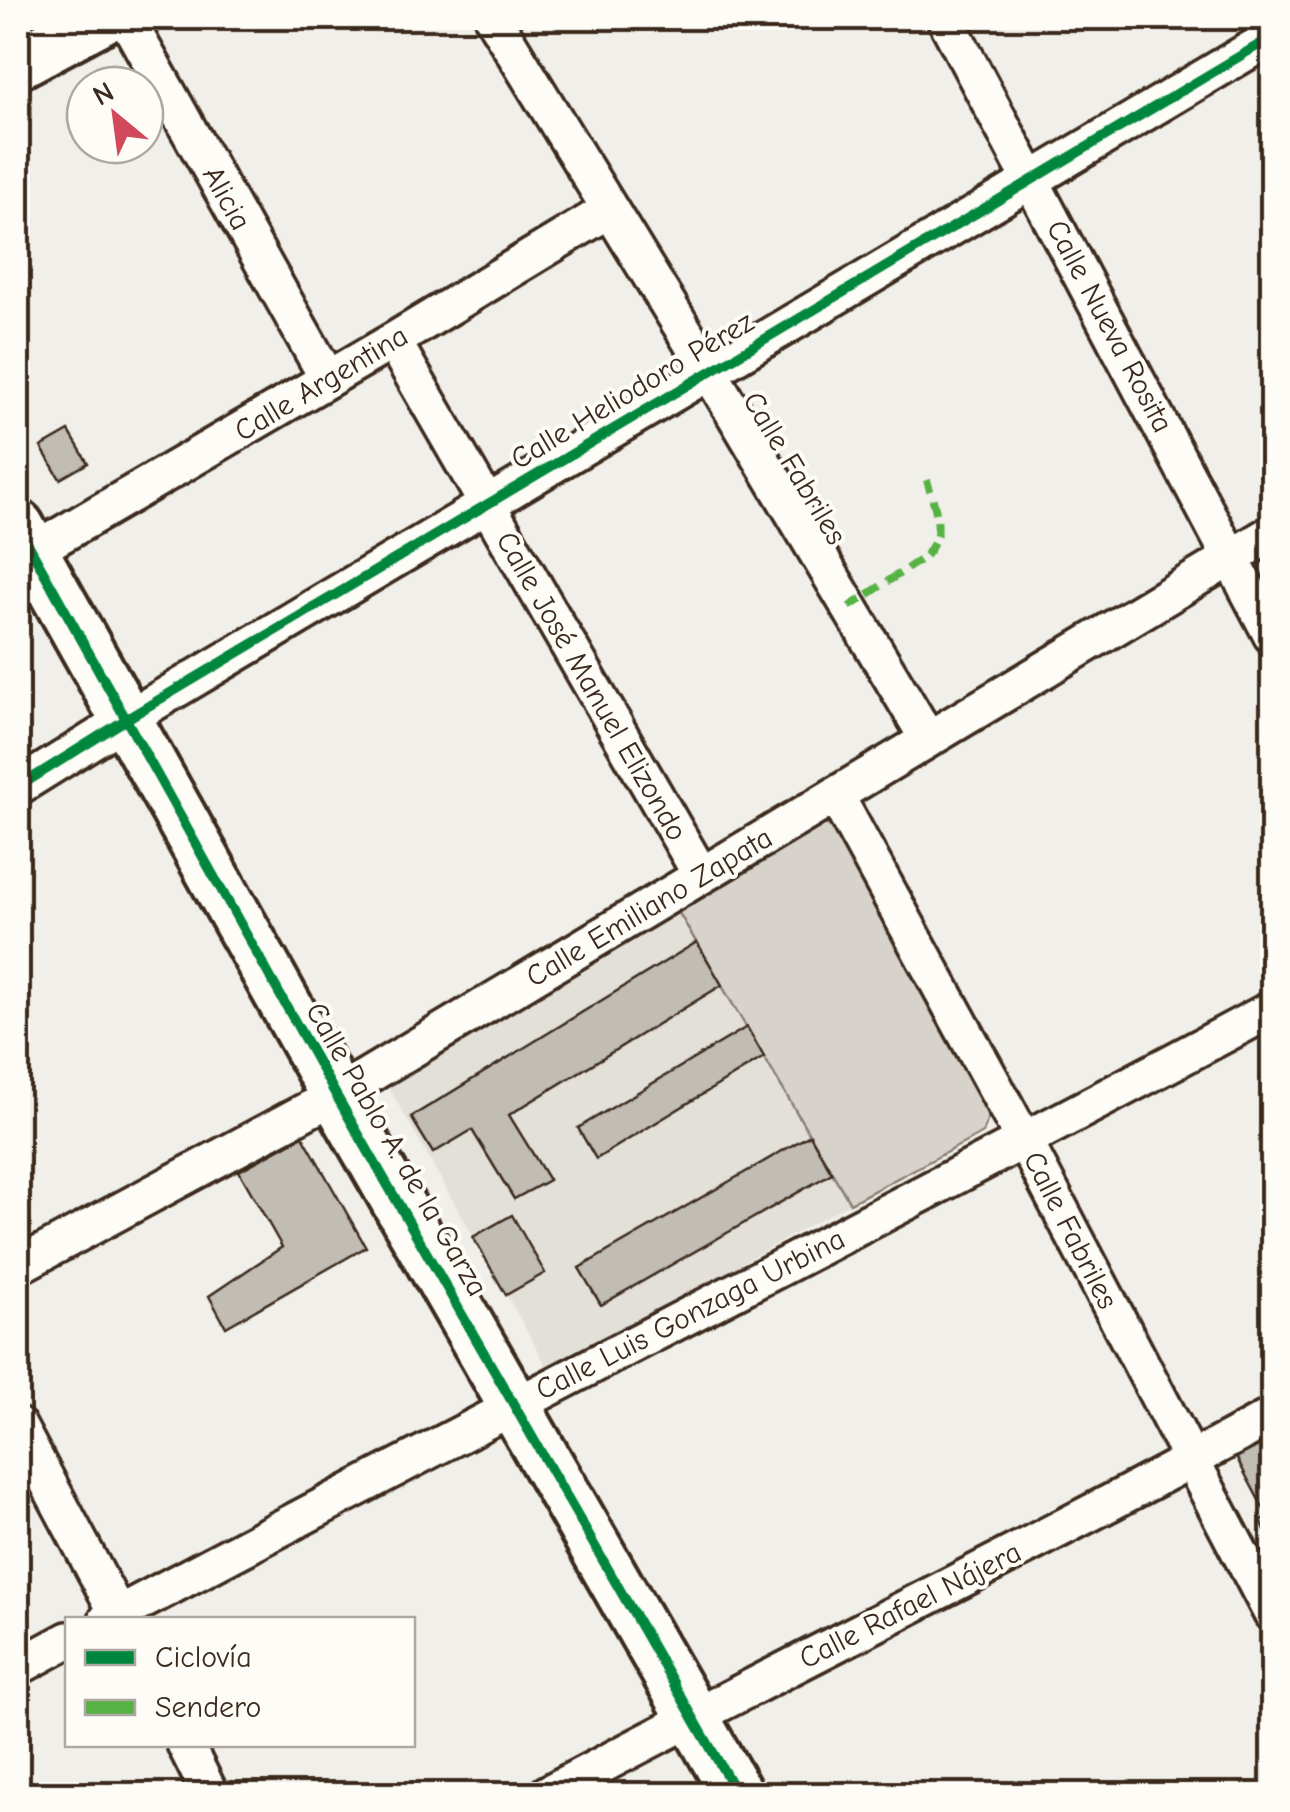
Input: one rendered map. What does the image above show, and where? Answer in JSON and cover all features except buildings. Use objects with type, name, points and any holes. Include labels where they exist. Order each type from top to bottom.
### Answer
[{"type":"street","points":[[18,63],[102,18]]},
{"type":"street","name":"Alicia","points":[[126,18],[328,380]]},
{"type":"street","name":"Calle Fabriles","points":[[493,18],[928,740]]},
{"type":"street","name":"Calle Nueva Rosita","points":[[945,18],[1272,636]]},
{"type":"street","name":"Calle Heliodoro Pérez","points":[[18,787],[1272,37]]},
{"type":"street","name":"Calle Argentina","points":[[25,539],[328,380],[609,210]]},
{"type":"street","name":"Calle José Manuel Elizondo","points":[[392,341],[701,875]]},
{"type":"street","name":"Calle Emiliano Zapata","points":[[18,1266],[336,1095],[1272,533]]},
{"type":"street","name":"Calle Pablo A. de la Garza","points":[[25,539],[336,1095],[737,1794]]},
{"type":"street","name":"Calle Fabriles","points":[[836,796],[1025,1142],[1272,1614]]},
{"type":"street","name":"Calle Luis Gonzaga Urbina","points":[[117,1617],[1272,1009]]},
{"type":"street","name":"Calle Rafael Nájera","points":[[547,1794],[1272,1416]]},
{"type":"street","points":[[18,1426],[114,1617]]},
{"type":"street","points":[[18,1667],[65,1642]]},
{"type":"street","points":[[186,1747],[210,1794]]},
{"type":"shaded area","points":[[819,823],[844,829],[989,1115],[983,1133],[850,1203],[676,908]]},
{"type":"shaded area","points":[[676,908],[850,1203],[549,1370],[388,1086]]},
{"type":"marked path","points":[[849,607],[931,549],[937,521],[927,480]]},
{"type":"cycle path","points":[[18,787],[1272,37]]},
{"type":"cycle path","points":[[18,526],[336,1095],[737,1794]]}]
